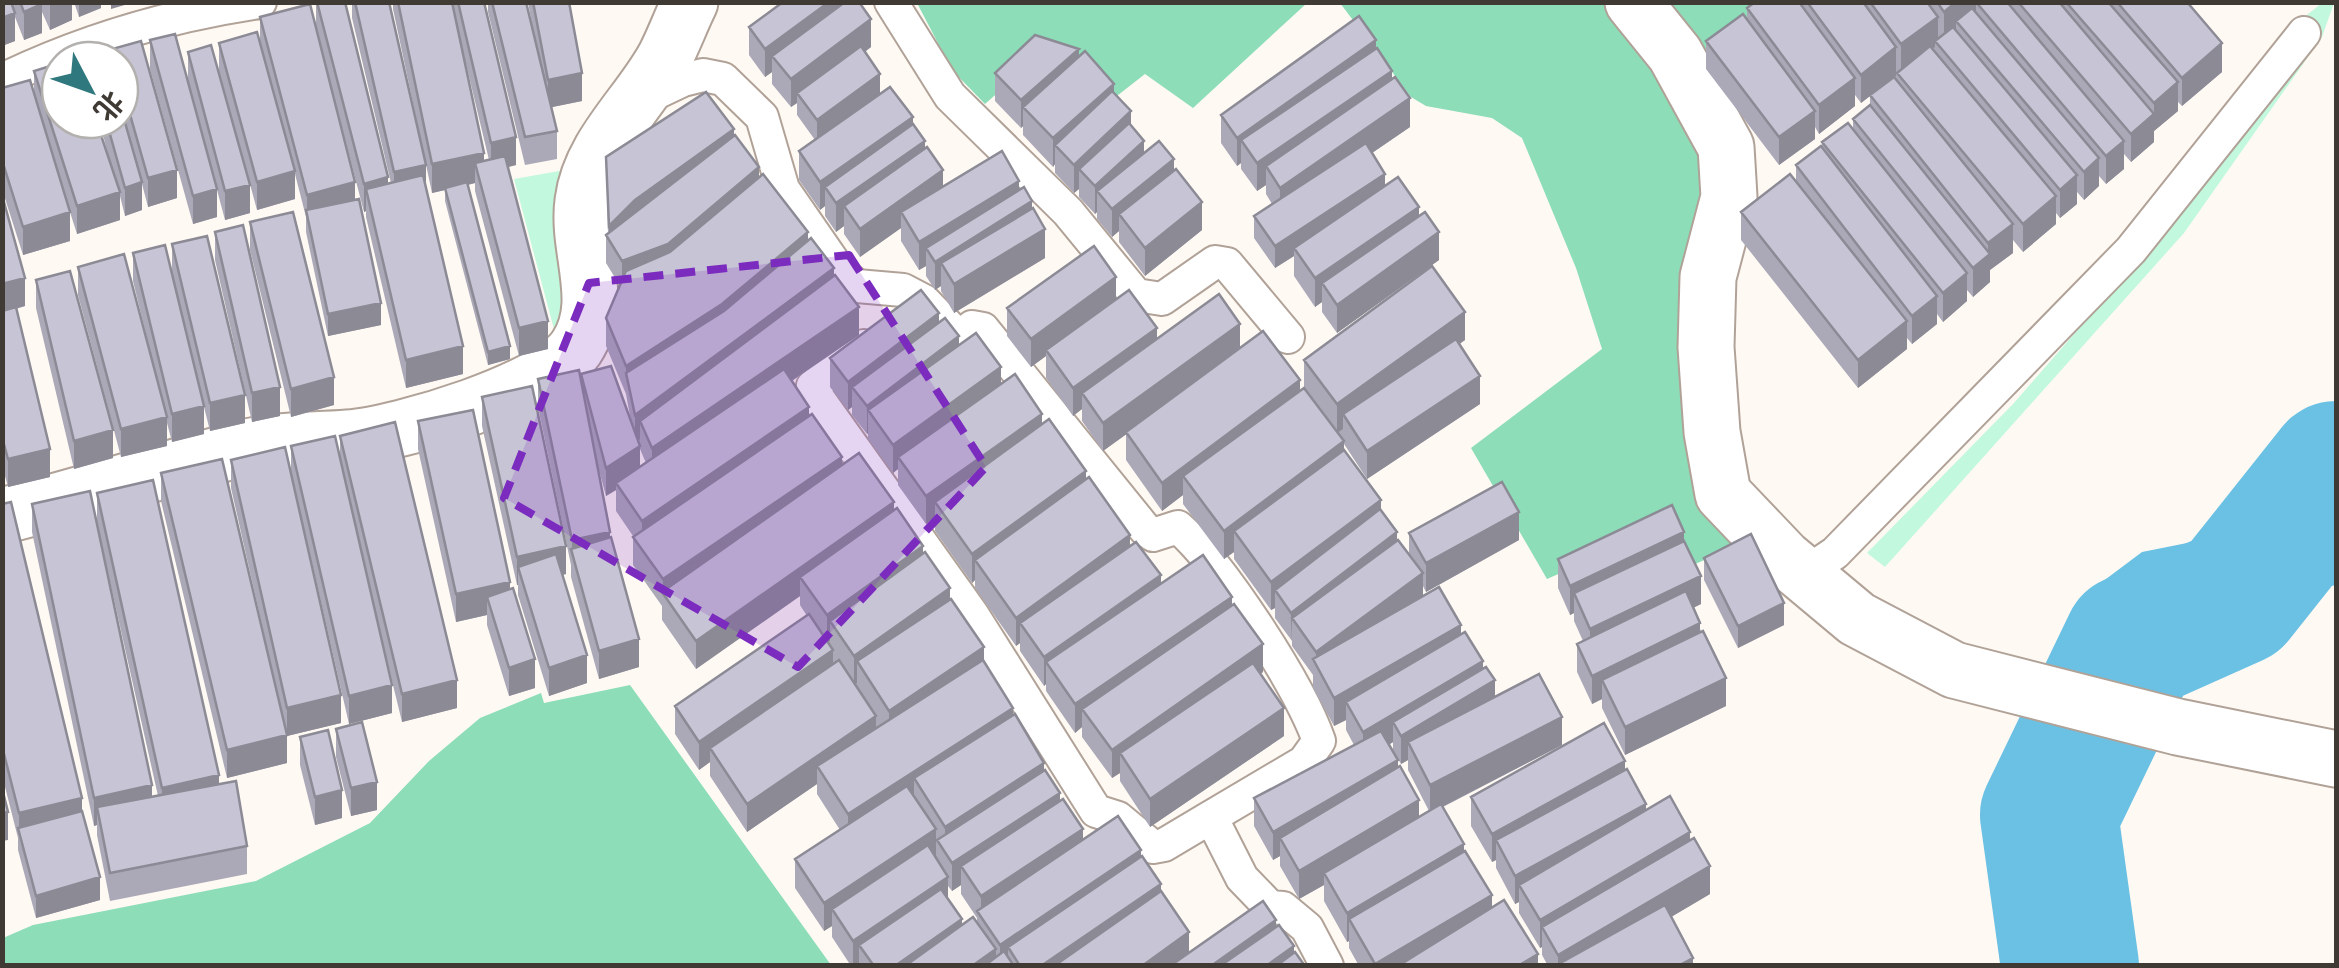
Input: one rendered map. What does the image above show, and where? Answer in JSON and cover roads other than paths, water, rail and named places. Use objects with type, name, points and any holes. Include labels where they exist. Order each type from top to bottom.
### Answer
[{"type":"street","points":[[2,516],[285,439],[386,432],[486,402],[558,369],[589,324],[592,302],[582,230],[583,198],[612,132],[665,58],[690,2]]},
{"type":"street","points":[[1632,2],[1674,54],[1726,147],[1729,197],[1708,276],[1706,347],[1712,432],[1723,494],[1804,574],[1857,618],[1954,670],[2178,727],[2336,759]]},
{"type":"lane","points":[[2,80],[41,61],[158,22],[260,2]]},
{"type":"lane","points":[[891,2],[950,96],[1068,212],[1136,295],[1162,298],[1215,262],[1227,264],[1288,338]]},
{"type":"lane","points":[[1804,574],[1835,553],[2130,250],[2304,33]]},
{"type":"lane","points":[[636,102],[682,80],[704,75],[723,79],[762,116],[783,189],[841,273],[857,286],[887,286],[924,301],[954,330],[964,334],[972,326],[984,329],[995,339],[1145,529],[1153,535],[1178,528],[1221,578],[1300,702],[1319,741],[1315,752],[1164,845],[1153,846],[1118,818],[1096,812],[972,614],[815,394],[813,386],[822,378],[924,301]]},
{"type":"lane","points":[[1210,816],[1242,878],[1270,907],[1282,908],[1307,928],[1327,966]]},
{"type":"water","points":[[2336,435],[2336,585],[2274,599],[2216,639],[2180,656],[2157,686],[2066,654],[2102,582],[2142,552],[2192,542],[2243,522]]},
{"type":"waterway","points":[[2070,966],[2049,815],[2132,643],[2235,597],[2336,470]]}]
